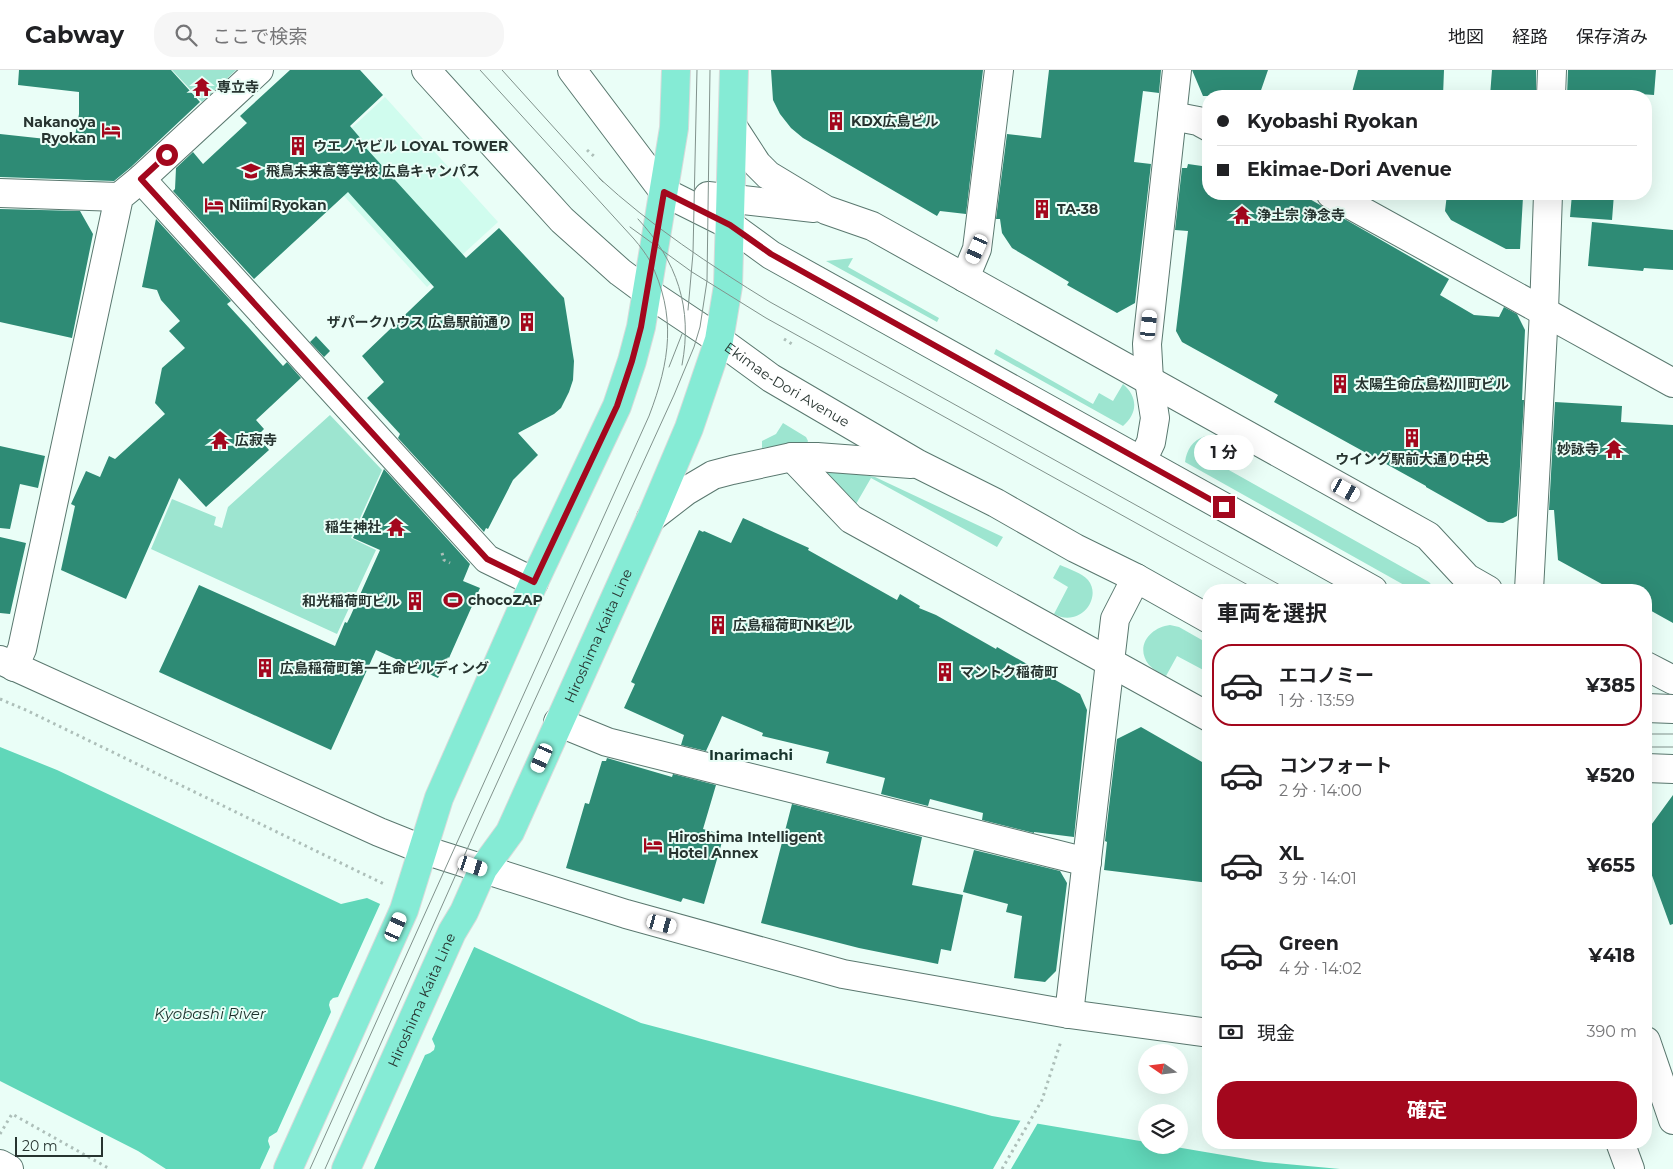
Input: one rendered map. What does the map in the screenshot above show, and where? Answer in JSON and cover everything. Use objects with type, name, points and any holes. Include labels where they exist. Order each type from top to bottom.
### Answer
[{"type":"main road","points":[[288,1169],[404,910],[439,798],[534,582],[617,406],[641,327],[674,128],[676,70]]},
{"type":"main road","name":"Hiroshima Kaita Line","points":[[346,1169],[452,932],[464,912],[483,869],[510,832],[651,518],[695,413],[719,340],[728,286],[734,70]]},
{"type":"street","points":[[259,70],[119,197],[22,649],[7,664],[379,832],[424,850],[626,914],[843,974],[1069,1014],[1202,1031]]},
{"type":"street","name":"Ekimae-Dori Avenue","points":[[426,70],[562,220],[620,272],[647,292],[719,340],[771,378],[918,464],[996,502],[1075,548],[1136,578],[1202,615]]},
{"type":"street","points":[[572,70],[664,192],[731,212],[785,204],[826,210],[872,226],[1428,536],[1467,578],[1478,584]]},
{"type":"street","points":[[965,278],[977,249],[999,70]]},
{"type":"street","points":[[1142,461],[1151,442],[1154,418],[1147,344],[1177,70]]},
{"type":"street","points":[[1551,90],[1552,70]]},
{"type":"street","points":[[1172,116],[1202,123]]},
{"type":"street","points":[[733,127],[757,164],[768,175],[826,210]]},
{"type":"street","points":[[141,179],[487,559],[534,582]]},
{"type":"street","points":[[0,193],[119,197]]},
{"type":"street","points":[[1342,200],[1673,383]]},
{"type":"street","points":[[1529,584],[1544,311],[1548,200]]},
{"type":"street","points":[[731,212],[771,254],[1362,584]]},
{"type":"street","points":[[651,518],[686,491],[713,475],[792,457],[918,464]]},
{"type":"street","points":[[792,457],[851,519],[1202,713]]},
{"type":"street","points":[[1069,1014],[1115,619],[1136,578]]},
{"type":"street","points":[[1652,669],[1673,680]]},
{"type":"street","points":[[1652,708],[1673,709]]},
{"type":"street","points":[[558,722],[607,742],[1087,862]]},
{"type":"street","points":[[1652,768],[1673,769]]},
{"type":"street","points":[[1657,1051],[1673,1120]]},
{"type":"street","points":[[1623,1149],[1630,1169]]},
{"type":"street","points":[[0,1164],[9,1169]]},
{"type":"path","points":[[587,150],[596,158]]},
{"type":"path","points":[[784,339],[792,344]]},
{"type":"path","points":[[0,699],[384,884]]},
{"type":"path","points":[[1002,1169],[1042,1100],[1069,1014]]},
{"type":"path","points":[[0,1134],[12,1114],[110,1169]]},
{"type":"shaded area","name":"専立寺","points":[[172,70],[236,70],[202,102]]},
{"type":"shaded area","points":[[385,97],[498,222],[427,287],[314,163]]},
{"type":"shaded area","points":[[853,258],[848,267],[939,318],[937,322],[826,261]]},
{"type":"shaded area","points":[[996,349],[1093,404],[1099,393],[1113,401],[1123,384],[1134,400],[1134,410],[1123,426],[994,354]]},
{"type":"shaded area","points":[[330,415],[382,470],[351,538],[376,550],[337,634],[151,549],[172,499],[216,517],[214,525],[222,528],[228,507]]},
{"type":"shaded area","points":[[783,423],[806,437],[807,443],[762,448],[762,441],[776,434]]},
{"type":"shaded area","points":[[1205,436],[1223,438],[1211,460],[1431,584],[1402,584],[1185,462],[1187,453],[1197,440]]},
{"type":"shaded area","points":[[825,468],[875,477],[1003,537],[997,547],[871,478],[856,504],[821,470]]},
{"type":"shaded area","points":[[1060,565],[1082,575],[1088,580],[1093,591],[1091,602],[1084,612],[1068,618],[1054,614],[1068,587],[1053,578]]},
{"type":"shaded area","points":[[1170,625],[1179,627],[1202,640],[1202,669],[1177,656],[1166,676],[1149,665],[1143,651],[1144,645],[1151,634]]},
{"type":"water","name":"Kyobashi River","points":[[0,747],[57,770],[341,904],[367,898],[641,1023],[992,1116],[1138,1141],[1138,1154],[1188,1154],[1188,1149],[1264,1162],[1340,1169],[166,1169],[138,1151],[0,1081]]},
{"type":"pier","points":[[381,902],[475,945],[432,1039],[435,1046],[434,1050],[425,1055],[374,1169],[260,1169],[270,1147],[269,1137],[277,1132],[331,1012],[330,1001],[338,997]]},
{"type":"pier","points":[[1022,1118],[1039,1121],[1011,1169],[993,1169]]},
{"type":"building","points":[[19,70],[171,70],[200,102],[114,181],[0,177],[0,134],[74,142],[79,114],[79,92],[18,85]]},
{"type":"building","points":[[290,70],[360,70],[383,95],[350,126],[368,147],[366,148],[466,258],[499,228],[564,298],[574,361],[573,380],[569,392],[561,408],[554,414],[518,433],[538,455],[513,480],[488,529],[486,528],[484,532],[398,438],[400,434],[367,398],[384,382],[362,356],[434,287],[348,192],[254,279],[173,191],[175,189],[176,168],[193,152],[203,164],[247,123],[240,116]]},
{"type":"building","points":[[771,70],[983,70],[966,214],[940,211],[937,216],[803,138],[791,128],[780,114],[773,100]]},
{"type":"building","points":[[1049,70],[1161,70],[1159,93],[1143,91],[1134,162],[1151,164],[1135,303],[1117,313],[1067,285],[1069,282],[1012,248],[1002,233],[1000,219],[996,219],[1007,134],[1041,138]]},
{"type":"building","points":[[1192,70],[1268,70],[1261,90],[1202,90],[1202,94]]},
{"type":"building","points":[[1358,70],[1444,70],[1443,90],[1353,90]]},
{"type":"building","points":[[1492,70],[1536,70],[1536,90],[1490,90]]},
{"type":"building","points":[[1568,70],[1656,70],[1654,95],[1652,95],[1652,90],[1567,90]]},
{"type":"building","points":[[1188,164],[1202,166],[1202,200],[1311,200],[1449,279],[1440,295],[1474,315],[1499,317],[1504,307],[1517,314],[1525,330],[1522,400],[1524,400],[1517,516],[1503,523],[1488,522],[1274,402],[1278,395],[1182,342],[1176,331],[1188,231],[1175,230],[1182,168],[1187,168]]},
{"type":"building","points":[[1446,200],[1523,200],[1520,249],[1506,249],[1451,220],[1445,211]]},
{"type":"building","points":[[1571,200],[1614,200],[1612,220],[1570,217]]},
{"type":"building","points":[[0,209],[80,211],[93,234],[72,338],[0,322]]},
{"type":"building","points":[[156,219],[231,301],[227,304],[283,366],[287,362],[301,378],[256,420],[264,429],[257,436],[269,450],[206,507],[179,478],[126,599],[61,570],[75,506],[71,504],[86,471],[100,477],[109,456],[115,459],[165,414],[155,403],[162,368],[185,348],[169,331],[180,321],[161,300],[157,290],[142,287]]},
{"type":"building","points":[[1592,222],[1673,230],[1673,270],[1644,268],[1643,271],[1588,266]]},
{"type":"building","points":[[316,336],[330,351],[324,357],[310,342]]},
{"type":"building","points":[[1555,402],[1622,406],[1621,422],[1673,425],[1673,623],[1652,611],[1652,584],[1602,584],[1558,560],[1554,510],[1549,510]]},
{"type":"building","points":[[0,446],[45,456],[38,488],[20,484],[10,529],[0,528]]},
{"type":"building","points":[[384,469],[470,564],[463,581],[480,588],[449,658],[438,678],[376,650],[331,750],[159,672],[199,585],[335,646],[380,550],[353,538]]},
{"type":"building","points":[[743,518],[809,548],[808,550],[897,600],[900,594],[920,606],[919,608],[936,615],[996,649],[997,647],[1080,694],[1087,710],[1074,837],[1034,833],[982,820],[983,813],[930,799],[928,806],[881,794],[885,778],[826,763],[829,752],[762,736],[763,733],[722,716],[706,751],[681,745],[684,735],[624,708],[635,684],[631,682],[699,530],[731,543]]},
{"type":"building","points":[[0,537],[26,543],[10,614],[0,613]]},
{"type":"building","points":[[1141,727],[1202,762],[1202,882],[1104,870],[1107,842],[1105,841],[1117,739]]},
{"type":"building","points":[[607,758],[672,777],[673,774],[716,785],[703,829],[724,835],[704,904],[683,898],[681,902],[566,868],[585,803],[589,804],[602,761],[606,761]]},
{"type":"building","points":[[1673,795],[1673,924],[1670,925],[1652,876],[1652,824]]},
{"type":"building","points":[[792,804],[922,837],[912,885],[963,895],[951,951],[941,949],[938,964],[859,948],[761,923]]},
{"type":"building","points":[[974,850],[1060,871],[1067,883],[1056,971],[1045,982],[1014,978],[1022,916],[1006,912],[1008,904],[963,892]]},
{"type":"tram line","points":[[310,1169],[649,416],[666,357],[668,338],[664,301],[659,281],[647,256],[634,239],[480,70]]},
{"type":"tram line","points":[[502,70],[603,182]]},
{"type":"tram line","points":[[688,310],[693,253],[697,70]]},
{"type":"tram line","points":[[325,1169],[694,347],[700,327],[707,281],[710,70]]},
{"type":"tram line","points":[[599,178],[639,212],[682,244],[770,302],[1278,584]]},
{"type":"tram line","points":[[638,219],[663,252],[679,286],[685,324],[682,365]]},
{"type":"tram line","points":[[630,227],[692,272],[766,318],[1246,584]]},
{"type":"tram line","points":[[669,367],[682,334]]},
{"type":"tram line","points":[[1652,734],[1673,734]]},
{"type":"tram line","points":[[1652,747],[1673,747]]},
{"type":"place","name":"専立寺","points":[[202,87]]},
{"type":"place","name":"KDX広島ビル","points":[[836,121]]},
{"type":"place","name":"Nakanoya Ryokan","points":[[111,130]]},
{"type":"place","name":"ウエノヤビル LOYAL TOWER","points":[[298,146]]},
{"type":"place","name":"飛鳥未来高等学校 広島キャンパス","points":[[251,171]]},
{"type":"place","name":"Niimi Ryokan","points":[[214,205]]},
{"type":"place","name":"TA-38","points":[[1042,209]]},
{"type":"place","name":"浄土宗 浄念寺","points":[[1242,215]]},
{"type":"place","name":"ザパークハウス 広島駅前通り","points":[[527,322]]},
{"type":"place","name":"太陽生命広島松川町ビル","points":[[1340,384]]},
{"type":"place","name":"ウイング駅前大通り中央","points":[[1412,438]]},
{"type":"place","name":"広寂寺","points":[[220,440]]},
{"type":"place","name":"妙詠寺","points":[[1614,449]]},
{"type":"place","name":"稲生神社","points":[[396,527]]},
{"type":"place","name":"chocoZAP","points":[[453,600]]},
{"type":"place","name":"和光稲荷町ビル","points":[[415,601]]},
{"type":"place","name":"広島稲荷町NKビル","points":[[718,625]]},
{"type":"place","name":"広島稲荷町第一生命ビルディング","points":[[265,668]]},
{"type":"place","name":"マントク稲荷町","points":[[945,672]]},
{"type":"place","name":"Hiroshima Intelligent Hotel Annex","points":[[653,845]]},
{"type":"district","name":"Inarimachi","points":[[751,754]]},
{"type":"route","points":[[167,155],[141,179],[487,559],[534,582],[617,406],[641,327],[664,192],[730,225],[771,254],[1224,507]]}]
